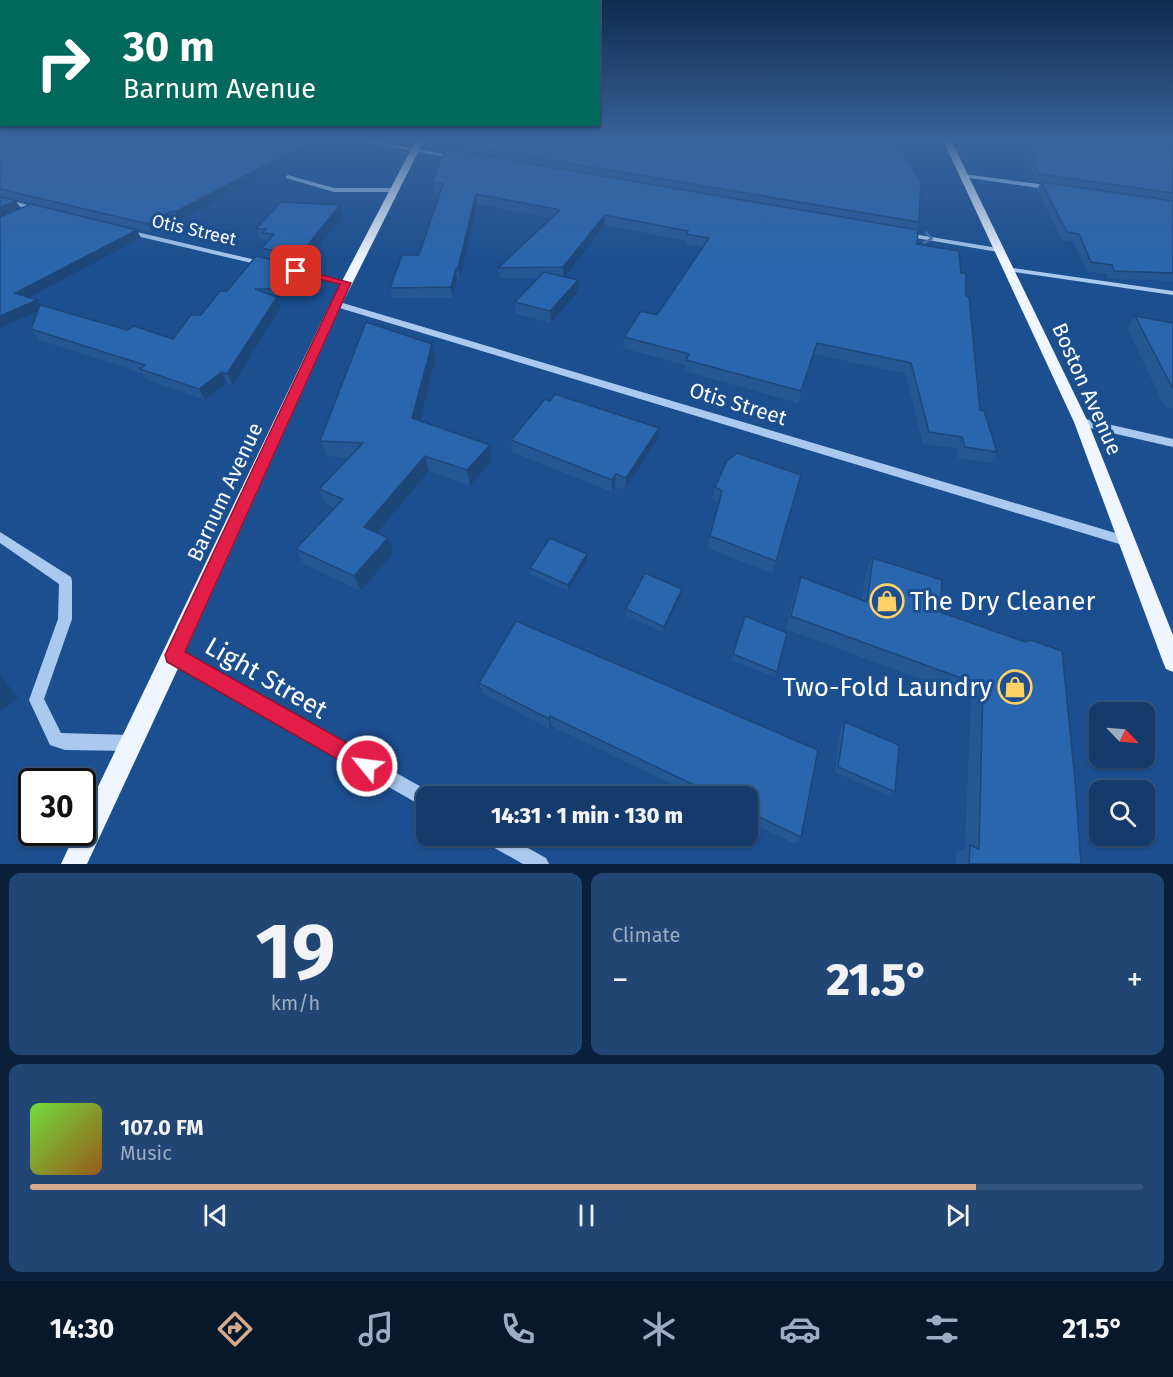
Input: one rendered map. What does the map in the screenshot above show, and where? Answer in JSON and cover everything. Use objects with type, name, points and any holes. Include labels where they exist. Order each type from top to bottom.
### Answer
[{"type":"main road","name":"Barnum Avenue","points":[[74,864],[174,655],[346,283],[400,180]]},
{"type":"main road","name":"Boston Avenue","points":[[966,180],[1082,422],[1130,542],[1173,662]]},
{"type":"street","points":[[300,180],[334,190],[395,190]]},
{"type":"street","points":[[995,180],[1056,189]]},
{"type":"street","points":[[0,199],[45,211]]},
{"type":"street","points":[[24,212],[34,208]]},
{"type":"street","name":"Otis Street","points":[[114,228],[346,283]]},
{"type":"street","points":[[893,232],[998,250]]},
{"type":"street","points":[[1008,269],[1173,293]]},
{"type":"street","name":"Otis Street","points":[[336,304],[1130,542]]},
{"type":"street","points":[[1082,422],[1173,443]]},
{"type":"street","points":[[0,537],[66,581],[65,619],[36,700],[56,739],[65,742],[130,743]]},
{"type":"street","name":"Light Street","points":[[174,655],[416,793]]},
{"type":"street","points":[[508,846],[540,864]]},
{"type":"building","points":[[0,180],[237,180],[148,224],[0,189]]},
{"type":"building","points":[[628,180],[918,230],[917,244],[959,251],[961,273],[966,273],[966,296],[969,297],[980,410],[984,411],[997,452],[965,447],[962,437],[929,432],[911,363],[817,343],[801,391],[686,360],[689,354],[624,337],[641,311],[657,315],[709,238],[686,234],[688,231],[605,215],[563,267],[498,268],[560,210],[476,194],[458,268],[451,287],[390,288],[402,255],[419,255],[443,184],[432,182]]},
{"type":"building","points":[[670,180],[921,180],[919,222]]},
{"type":"building","points":[[1083,180],[1173,180],[1173,193]]},
{"type":"building","points":[[1041,182],[1173,201],[1173,273],[1114,271],[1112,265],[1091,262],[1079,234],[1067,232]]},
{"type":"building","points":[[0,197],[16,201],[0,207]]},
{"type":"building","points":[[281,202],[340,205],[298,257],[262,248],[274,234],[262,233],[266,229],[256,229]]},
{"type":"building","points":[[31,204],[137,230],[15,293],[37,300],[0,316],[0,217]]},
{"type":"building","points":[[256,256],[293,265],[274,289],[255,289],[277,297],[227,374],[222,372],[199,389],[140,369],[145,365],[31,329],[40,305],[127,330],[134,326],[173,339],[191,315],[201,315],[220,291],[227,291]]},
{"type":"building","points":[[544,272],[578,280],[550,311],[515,302]]},
{"type":"building","points":[[1135,316],[1173,323],[1173,389]]},
{"type":"building","points":[[366,322],[432,344],[412,418],[490,445],[467,470],[425,456],[364,527],[388,538],[354,576],[296,549],[343,499],[319,489],[363,443],[320,441]]},
{"type":"building","points":[[555,394],[659,428],[626,478],[616,474],[612,480],[511,440],[545,399],[550,401]]},
{"type":"building","points":[[737,453],[801,475],[776,561],[710,536],[722,491],[715,487],[727,461]]},
{"type":"building","points":[[550,538],[587,554],[568,585],[530,568]]},
{"type":"building","points":[[873,558],[942,580],[940,612],[1025,642],[1031,640],[1062,651],[1081,864],[969,864],[970,845],[979,849],[983,686],[791,616],[801,577],[867,602]]},
{"type":"building","points":[[645,573],[682,589],[664,627],[626,609]]},
{"type":"building","points":[[745,616],[787,633],[777,672],[733,654]]},
{"type":"building","points":[[516,621],[818,750],[801,837],[758,816],[758,786],[696,786],[550,716],[549,719],[479,683]]},
{"type":"building","points":[[845,722],[899,745],[895,792],[838,767]]},
{"type":"place","name":"The Dry Cleaner","points":[[887,601]]},
{"type":"place","name":"Two-Fold Laundry","points":[[1015,687]]},
{"type":"route","points":[[296,271],[346,283],[174,655],[367,766]]}]
